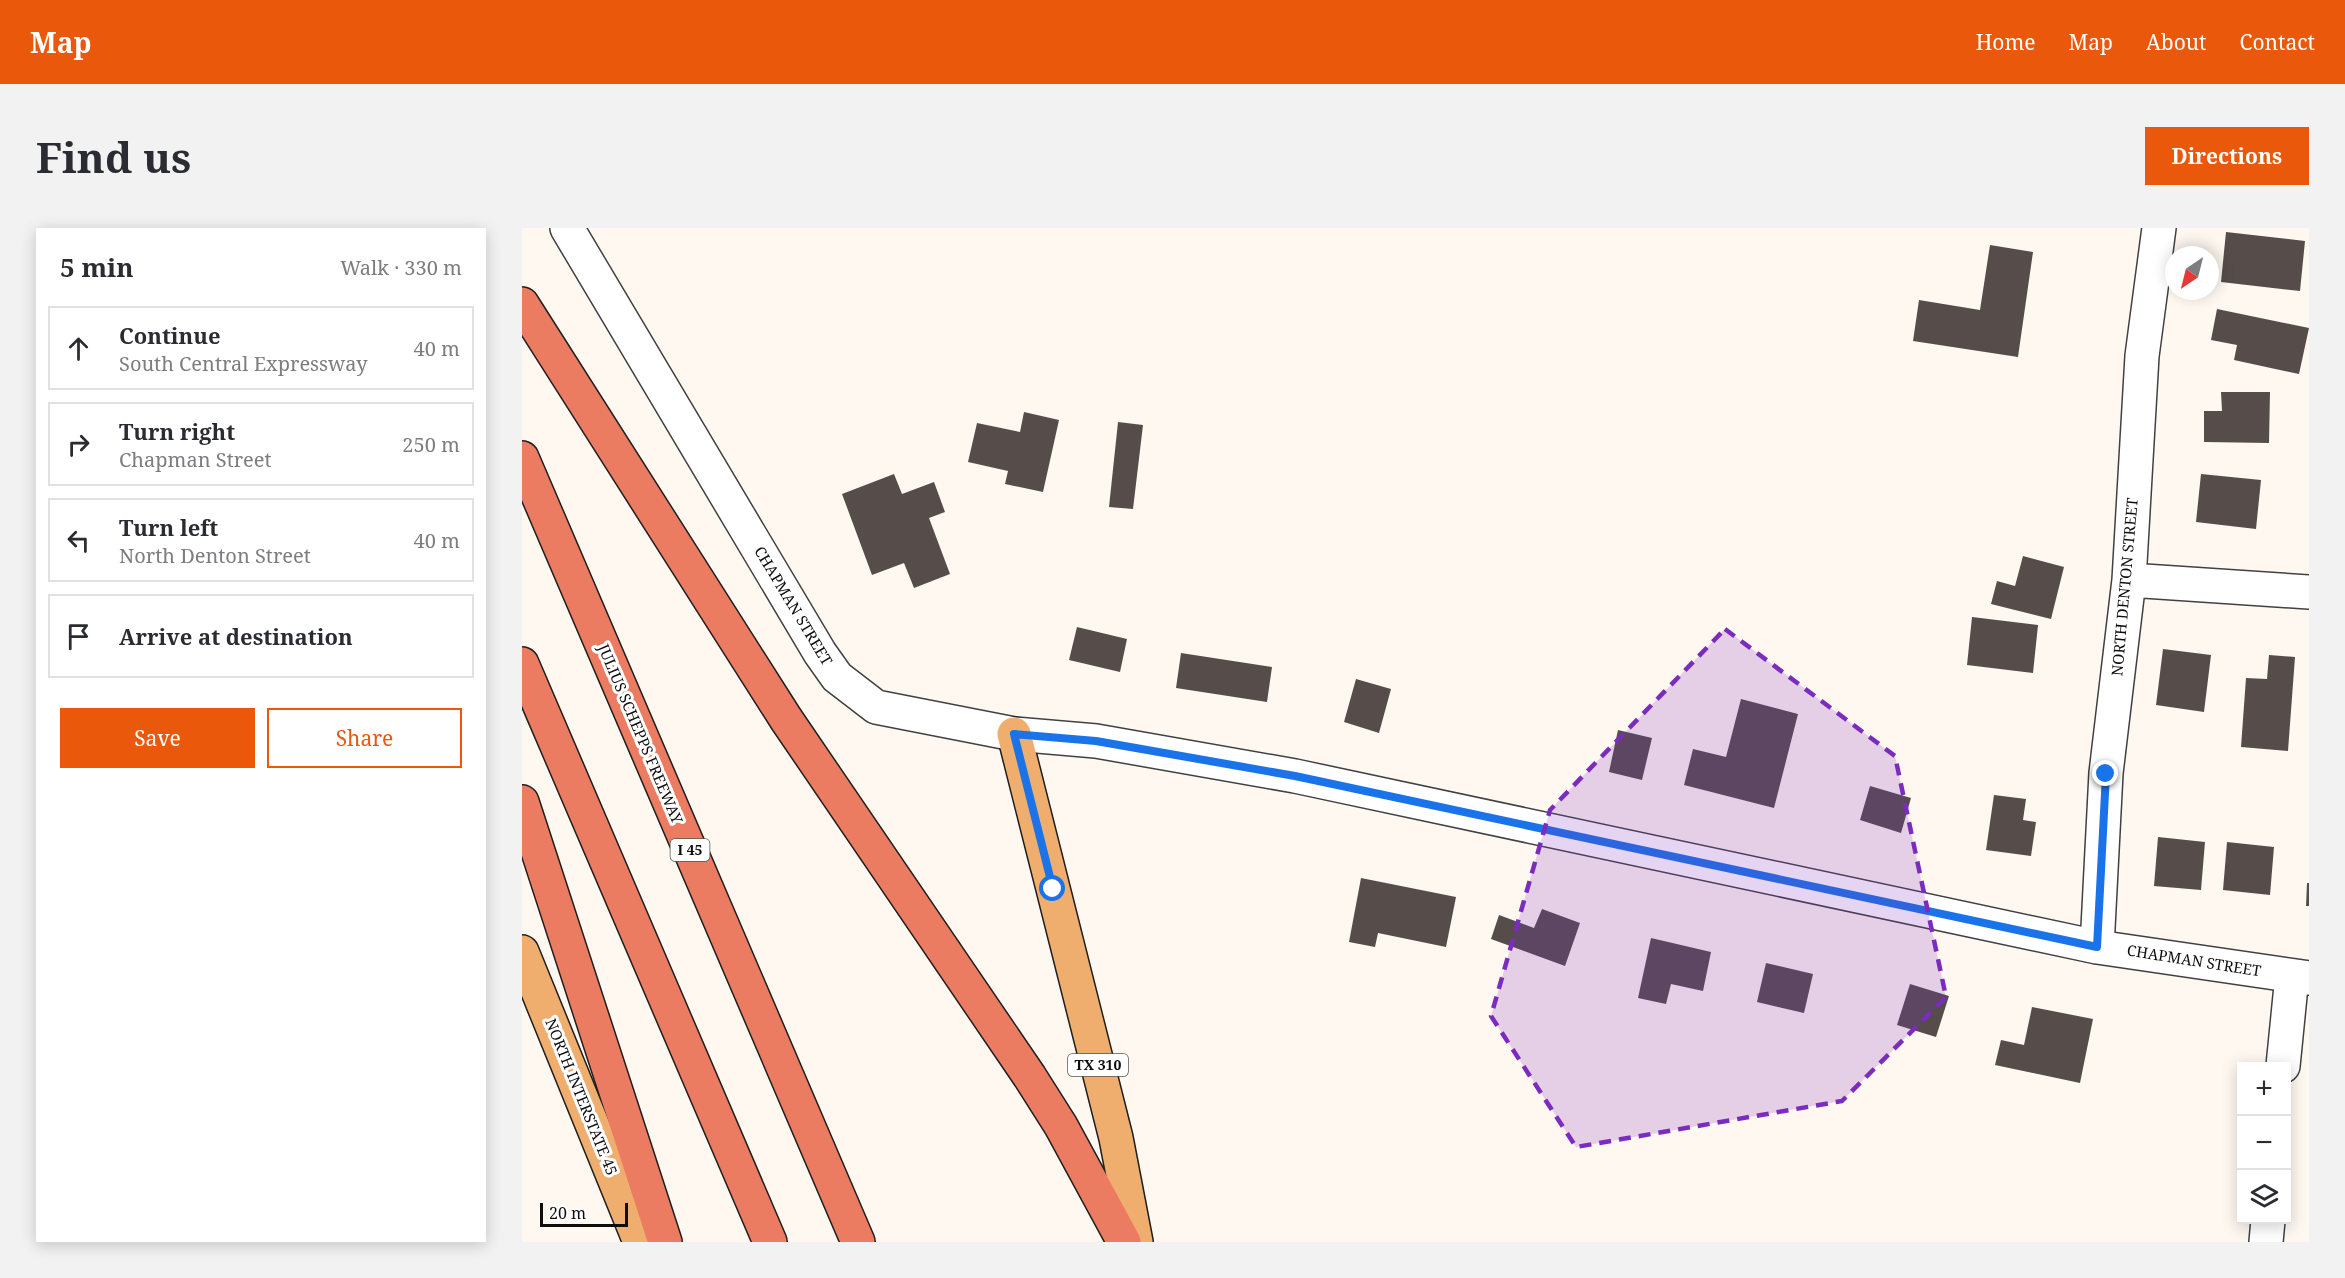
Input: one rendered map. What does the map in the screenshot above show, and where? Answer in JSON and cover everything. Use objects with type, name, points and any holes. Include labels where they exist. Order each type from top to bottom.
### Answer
[{"type":"highway","points":[[522,304],[786,718],[1030,1077],[1061,1126],[1124,1242]]},
{"type":"highway","name":"JULIUS SCHEPPS FREEWAY","points":[[522,458],[858,1242]]},
{"type":"highway","points":[[522,664],[770,1242]]},
{"type":"highway","points":[[522,802],[665,1242]]},
{"type":"main road","name":"TX 310","points":[[1014,734],[1116,1138],[1136,1242]]},
{"type":"main road","name":"NORTH INTERSTATE 45","points":[[522,952],[640,1242]]},
{"type":"street","name":"CHAPMAN STREET","points":[[567,228],[820,653],[837,677],[876,707],[1014,734],[1096,741],[1295,776],[2097,947],[2301,977]]},
{"type":"street","name":"NORTH DENTON STREET","points":[[2097,947],[2106,774],[2129,580],[2142,356],[2158,228]]},
{"type":"street","points":[[2129,580],[2309,592]]},
{"type":"street","points":[[2284,1062],[2301,977]]},
{"type":"street","points":[[2266,1242],[2268,1224]]},
{"type":"highlighted area","points":[[1725,629],[1895,756],[1946,997],[1842,1101],[1576,1147],[1491,1016],[1550,810]]},
{"type":"building","points":[[2226,232],[2305,241],[2300,291],[2221,282]]},
{"type":"building","points":[[1990,245],[2033,252],[2018,357],[1913,341],[1919,300],[1980,310]]},
{"type":"building","points":[[2217,309],[2309,328],[2299,374],[2234,360],[2237,345],[2211,340]]},
{"type":"building","points":[[2221,392],[2270,392],[2269,443],[2204,442],[2204,411],[2222,411]]},
{"type":"building","points":[[1024,412],[1059,420],[1043,492],[1005,484],[1008,471],[968,462],[977,423],[1020,432]]},
{"type":"building","points":[[1118,422],[1143,425],[1133,509],[1109,507]]},
{"type":"building","points":[[894,474],[902,494],[934,482],[945,512],[929,518],[950,574],[914,588],[904,563],[872,575],[842,494]]},
{"type":"building","points":[[2201,474],[2261,480],[2256,529],[2196,522]]},
{"type":"building","points":[[2023,556],[2064,567],[2051,619],[1991,604],[1997,581],[2015,586]]},
{"type":"building","points":[[1972,617],[2038,625],[2033,673],[1967,665]]},
{"type":"building","points":[[1077,627],[1127,639],[1120,672],[1069,660]]},
{"type":"building","points":[[2163,649],[2211,655],[2204,712],[2156,705]]},
{"type":"building","points":[[1181,653],[1272,667],[1267,702],[1176,688]]},
{"type":"building","points":[[2269,655],[2295,657],[2288,751],[2241,747],[2246,678],[2267,679]]},
{"type":"building","points":[[1356,679],[1391,689],[1379,733],[1344,722]]},
{"type":"building","points":[[1741,699],[1798,714],[1774,808],[1684,785],[1693,749],[1726,757]]},
{"type":"building","points":[[1618,730],[1652,738],[1642,780],[1609,772]]},
{"type":"building","points":[[1870,786],[1911,798],[1901,833],[1860,820]]},
{"type":"building","points":[[1994,795],[2026,799],[2023,820],[2036,822],[2031,856],[1986,850]]},
{"type":"building","points":[[2158,837],[2205,842],[2201,890],[2154,886]]},
{"type":"building","points":[[2227,842],[2274,847],[2270,895],[2223,890]]},
{"type":"building","points":[[1361,878],[1456,897],[1446,947],[1378,933],[1375,947],[1349,942]]},
{"type":"building","points":[[2307,883],[2309,883],[2309,906],[2306,906]]},
{"type":"building","points":[[1542,909],[1580,923],[1565,966],[1491,939],[1499,915],[1534,928]]},
{"type":"building","points":[[1651,938],[1711,952],[1703,991],[1671,984],[1666,1004],[1638,998]]},
{"type":"building","points":[[1766,963],[1813,974],[1804,1013],[1757,1002]]},
{"type":"building","points":[[1910,984],[1949,996],[1936,1037],[1897,1025]]},
{"type":"building","points":[[2032,1007],[2093,1019],[2080,1083],[1995,1065],[2001,1040],[2024,1045]]},
{"type":"route","points":[[1053,889],[1014,734],[1096,741],[1295,776],[2097,947],[2106,774]]}]
